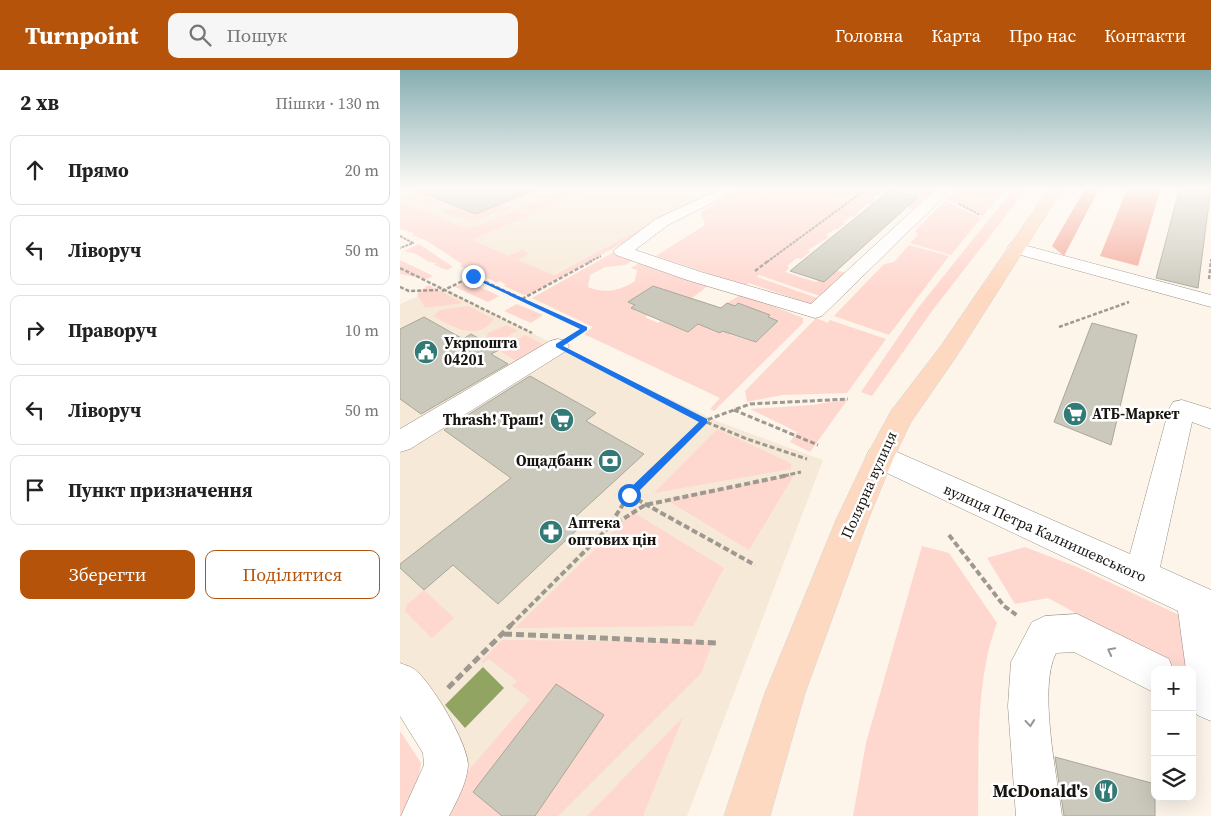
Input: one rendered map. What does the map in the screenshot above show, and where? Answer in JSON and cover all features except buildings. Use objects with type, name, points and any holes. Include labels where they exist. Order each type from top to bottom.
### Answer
[{"type":"main road","name":"Полярна вулиця","points":[[747,816],[785,693],[849,528],[880,456],[900,418],[948,352],[1034,222]]},
{"type":"street","points":[[662,222],[622,251],[694,276],[815,312],[910,222]]},
{"type":"street","points":[[1016,248],[1211,301]]},
{"type":"street","points":[[400,442],[558,346]]},
{"type":"street","points":[[1141,576],[1182,409],[1211,419]]},
{"type":"street","name":"вулиця Петра Калнишевського","points":[[880,456],[1141,576],[1205,612]]},
{"type":"street","points":[[1196,694],[1211,701],[1205,612]]},
{"type":"street","points":[[1039,816],[1029,697],[1030,662],[1044,635],[1077,633],[1151,671]]},
{"type":"street","points":[[406,690],[440,743],[447,760],[442,781],[424,816]]},
{"type":"path","points":[[758,277],[754,272],[762,265],[821,222]]},
{"type":"path","points":[[400,236],[413,243],[400,248]]},
{"type":"path","points":[[400,268],[704,421],[747,439],[807,460]]},
{"type":"path","points":[[400,288],[409,292],[441,290],[473,276],[584,328],[558,346]]},
{"type":"path","points":[[1059,327],[1132,301]]},
{"type":"path","points":[[406,690],[447,689],[608,528],[629,495],[704,421],[750,404],[848,399]]},
{"type":"path","points":[[734,410],[818,445]]},
{"type":"path","points":[[608,528],[646,505],[801,472]]},
{"type":"path","points":[[629,495],[755,564]]},
{"type":"path","points":[[950,535],[1004,606],[1044,635]]},
{"type":"path","points":[[504,634],[718,643]]},
{"type":"shaded area","points":[[400,222],[450,222],[465,228],[489,222],[514,222],[472,240],[509,256],[522,250],[529,254],[518,260],[554,275],[653,222],[661,222],[528,295],[524,295],[504,286],[506,285],[500,281],[497,283],[477,271],[475,272],[460,266],[462,264],[427,241],[412,235],[414,233],[400,229]]},
{"type":"shaded area","points":[[428,222],[653,222],[553,275]]},
{"type":"shaded area","points":[[669,222],[625,247],[643,255],[625,265],[605,267],[590,275],[588,287],[607,291],[629,284],[635,281],[637,270],[631,268],[649,257],[709,285],[692,298],[653,286],[628,302],[635,305],[631,308],[641,313],[646,310],[652,312],[645,317],[658,323],[660,321],[688,332],[699,324],[720,333],[726,328],[733,331],[730,335],[756,342],[779,321],[768,317],[770,315],[739,303],[735,306],[727,303],[742,294],[803,318],[803,323],[714,411],[710,409],[720,398],[584,334],[593,327],[532,298]]},
{"type":"shaded area","points":[[704,222],[843,222],[845,224],[826,235],[829,237],[808,250],[810,252],[801,259],[797,258],[787,266],[789,268],[785,272],[816,282],[834,270],[852,274],[823,297],[759,275],[757,277],[823,300],[819,307],[749,283],[746,285],[729,280],[726,282],[707,273],[656,256],[705,225]]},
{"type":"shaded area","points":[[924,222],[978,222],[951,255],[910,243],[918,235],[915,231]]},
{"type":"shaded area","points":[[987,222],[1001,222],[932,311],[872,396],[861,392],[918,308]]},
{"type":"shaded area","points":[[1066,222],[1082,222],[1064,256],[1052,246]]},
{"type":"shaded area","points":[[1114,222],[1151,222],[1138,266],[1100,256]]},
{"type":"shaded area","points":[[419,244],[453,267],[447,270],[434,265],[437,263],[429,262],[416,254],[404,251]]},
{"type":"shaded area","points":[[909,245],[949,256],[889,335],[834,316],[884,264],[894,262]]},
{"type":"shaded area","points":[[400,260],[433,276],[427,279],[400,274]]},
{"type":"shaded area","points":[[467,281],[499,296],[488,302],[455,287]]},
{"type":"shaded area","points":[[428,285],[463,303],[425,308],[417,294]]},
{"type":"shaded area","points":[[440,287],[558,346],[719,422],[823,460],[687,816],[458,816],[400,677],[400,304]]},
{"type":"shaded area","points":[[517,304],[543,315],[531,323],[504,311]]},
{"type":"shaded area","points":[[468,306],[494,319],[488,326],[473,331],[456,328],[433,316],[440,310]]},
{"type":"shaded area","points":[[816,318],[828,323],[830,320],[886,339],[847,393],[782,395],[747,402],[745,391]]},
{"type":"shaded area","points":[[507,325],[518,331],[497,342],[487,345],[484,343],[488,333]]},
{"type":"shaded area","points":[[525,335],[544,345],[518,362],[501,352],[505,345]]},
{"type":"shaded area","points":[[848,399],[810,452],[790,442],[797,432],[750,409],[813,405]]},
{"type":"shaded area","points":[[717,429],[786,461],[791,464],[791,469],[654,493]]},
{"type":"shaded area","points":[[794,475],[749,550],[665,499]]},
{"type":"shaded area","points":[[633,512],[724,568],[693,626],[515,628]]},
{"type":"shaded area","points":[[922,546],[949,553],[997,623],[990,645],[982,693],[978,816],[853,816],[866,743]]},
{"type":"shaded area","points":[[1025,547],[1077,567],[1194,622],[1192,666],[1174,666],[1048,598],[1015,604],[987,558]]},
{"type":"shaded area","points":[[424,590],[454,618],[432,638],[405,611],[407,605]]},
{"type":"shaded area","points":[[502,640],[713,642],[701,673],[558,816],[446,816],[468,771],[530,699],[512,686],[517,681],[489,659],[483,663],[481,662]]},
{"type":"shaded area","points":[[483,667],[504,688],[465,728],[445,705]]},
{"type":"shaded area","points":[[683,717],[643,816],[587,816]]},
{"type":"shaded area","points":[[400,731],[421,763],[412,816],[400,816]]},
{"type":"place","name":"Укрпошта 04201","points":[[426,352]]},
{"type":"place","name":"АТБ-Маркет","points":[[1075,414]]},
{"type":"place","name":"Thrash! Траш!","points":[[562,420]]},
{"type":"place","name":"Ощадбанк","points":[[610,461]]},
{"type":"place","name":"Аптека оптових цін","points":[[551,532]]},
{"type":"place","name":"McDonald's","points":[[1106,791]]},
{"type":"route","points":[[473,276],[584,328],[558,346],[704,421],[629,495]]}]
